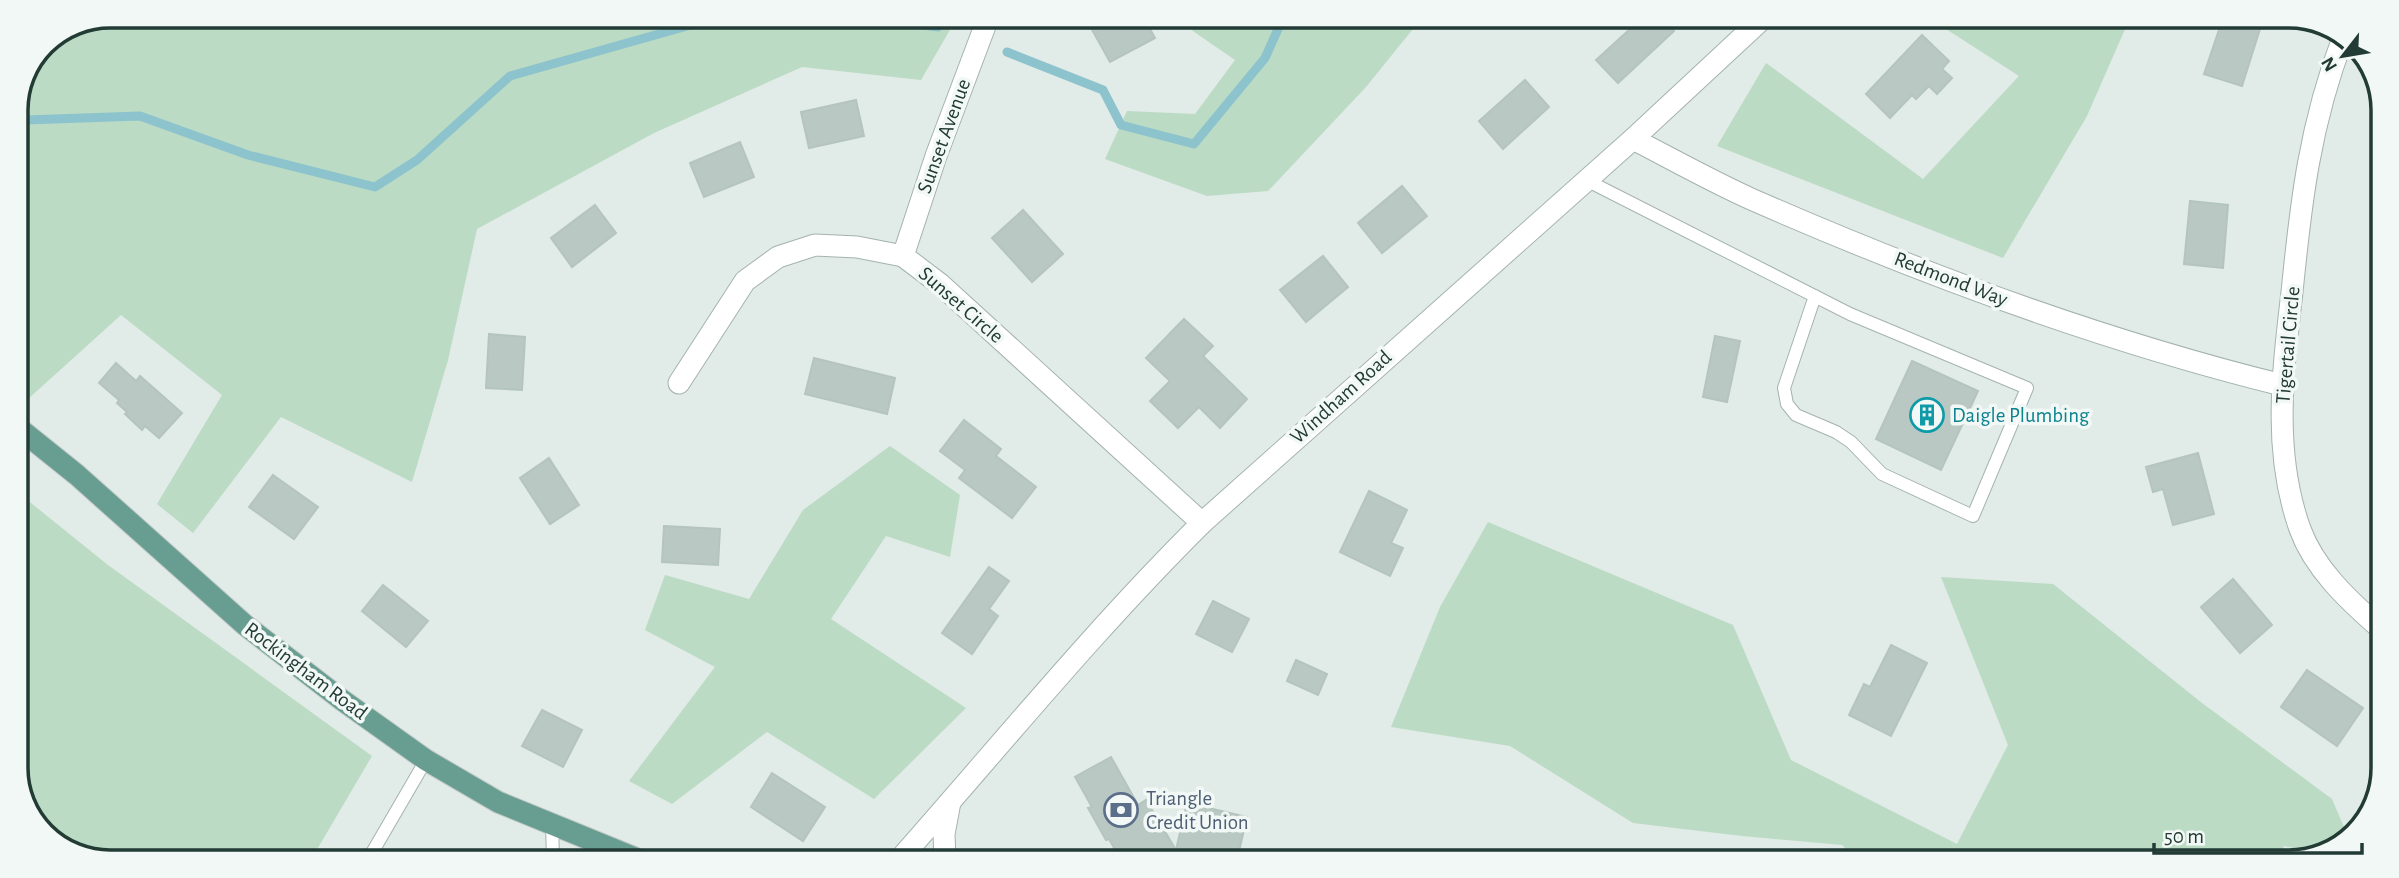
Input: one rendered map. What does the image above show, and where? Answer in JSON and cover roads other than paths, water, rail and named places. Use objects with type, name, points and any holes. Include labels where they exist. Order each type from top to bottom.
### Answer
[{"type":"main road","name":"Rockingham Road","points":[[28,436],[77,475],[245,625],[342,700],[426,760],[498,802],[615,850]]},
{"type":"street","name":"Sunset Avenue","points":[[904,256],[936,156],[984,28]]},
{"type":"street","name":"Windham Road","points":[[908,850],[1074,658],[1146,578],[1202,523],[1633,139],[1752,28]]},
{"type":"street","name":"Tigertail Circle","points":[[2340,46],[2320,103],[2301,205],[2282,385],[2281,433],[2285,467],[2300,531],[2317,561],[2336,586],[2371,619]]},
{"type":"street","name":"Redmond Way","points":[[1633,139],[1749,198],[1884,254],[2133,345],[2282,385]]},
{"type":"street","name":"Sunset Circle","points":[[680,383],[745,281],[778,257],[816,245],[857,247],[904,256],[940,284],[1202,523]]},
{"type":"street","points":[[945,850],[944,834],[950,802]]},
{"type":"lane","points":[[1586,180],[1815,296],[1850,314],[2027,388],[1973,516],[1882,474],[1851,442],[1836,432],[1796,415],[1787,404],[1784,388],[1815,296]]},
{"type":"lane","points":[[374,850],[426,760]]},
{"type":"lane","points":[[552,825],[553,850]]},
{"type":"waterway","points":[[28,120],[140,116],[248,155],[375,187],[417,160],[510,76],[680,28]]},
{"type":"waterway","points":[[1007,52],[1103,90],[1121,125],[1194,144],[1265,58],[1278,28]]},
{"type":"place","name":"Daigle Plumbing","points":[[1927,415]]},
{"type":"place","name":"Triangle Credit Union","points":[[1121,810]]}]
